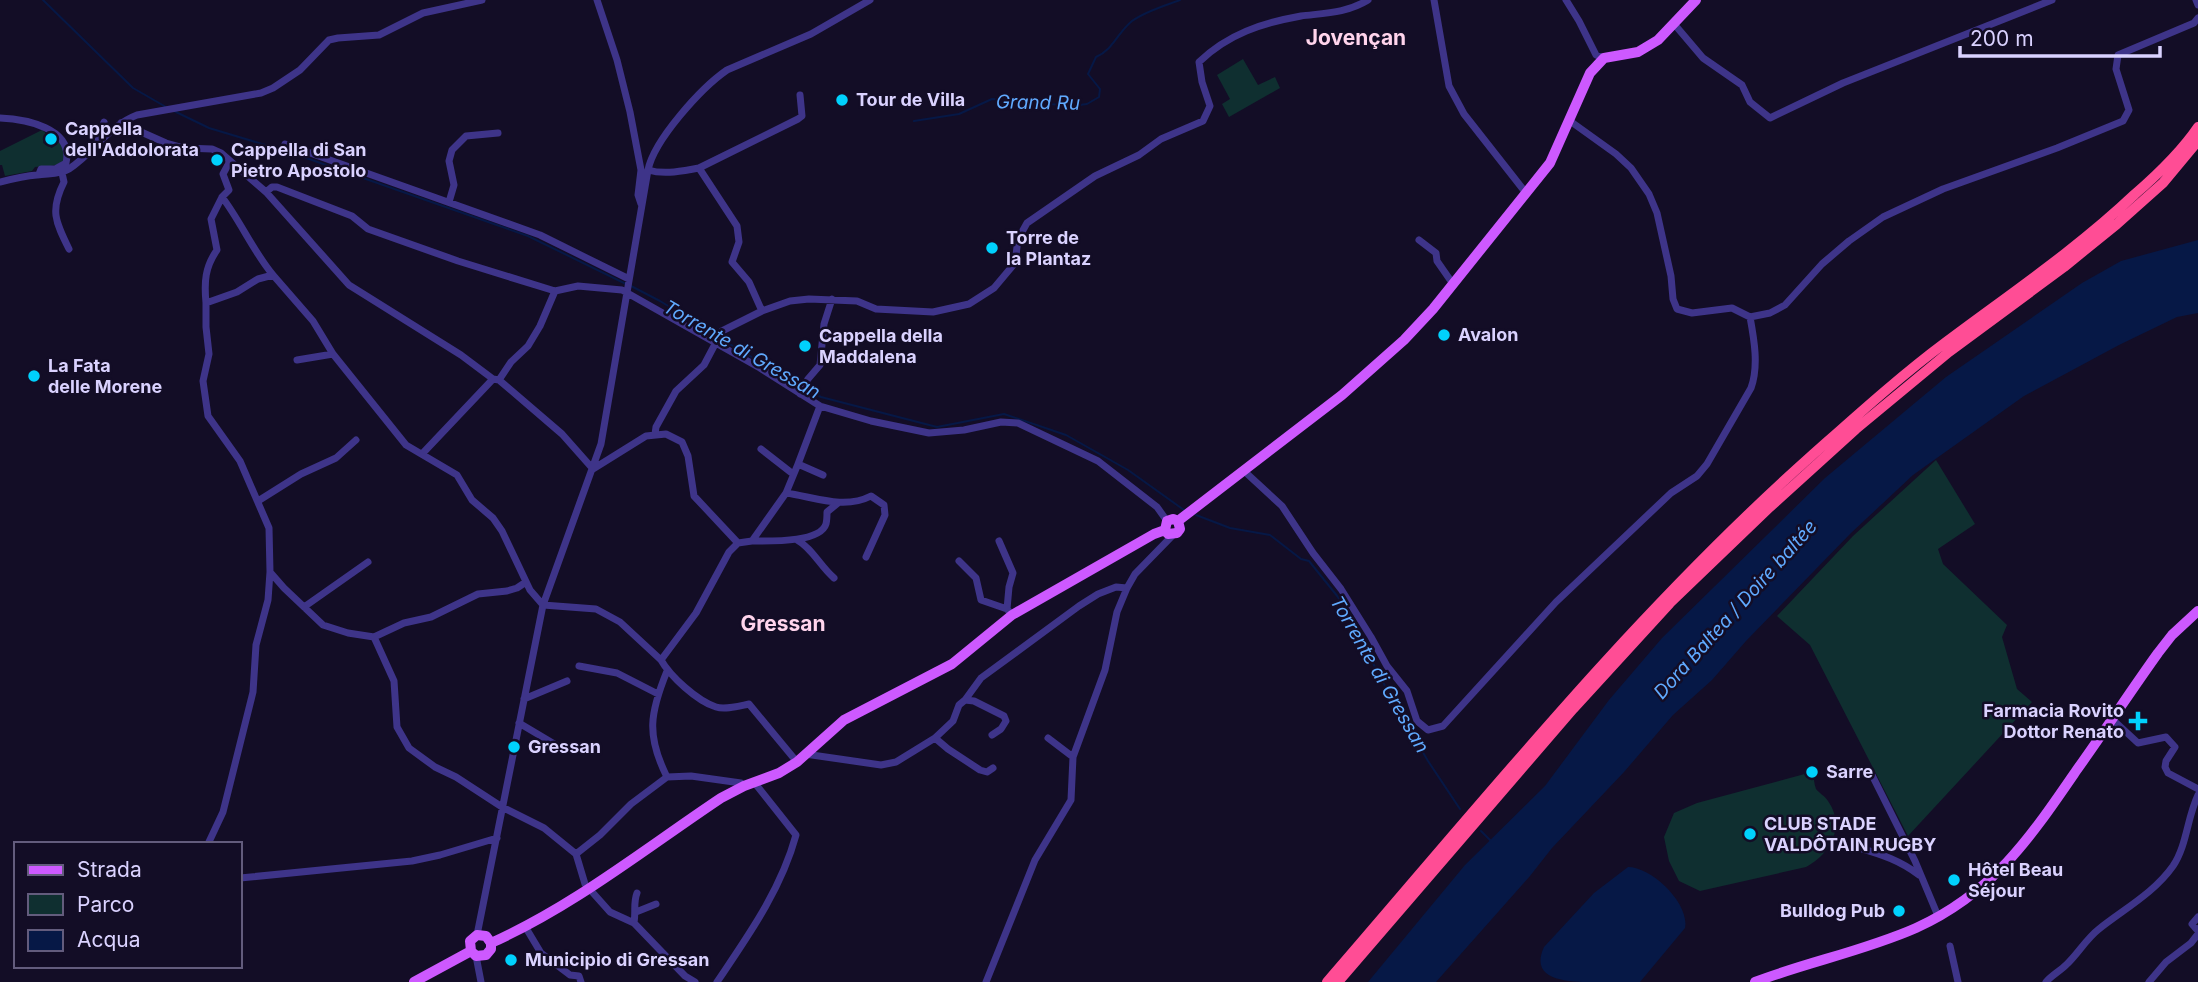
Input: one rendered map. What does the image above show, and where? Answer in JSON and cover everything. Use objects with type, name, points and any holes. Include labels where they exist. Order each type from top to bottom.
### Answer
[{"type":"highway","points":[[1327,982],[1624,639],[1707,555],[1810,457],[1943,344],[2113,215],[2158,173],[2198,127]]},
{"type":"highway","points":[[1338,982],[1573,709],[1680,593],[1856,429],[1949,352],[2117,224],[2163,183],[2198,141]]},
{"type":"main road","points":[[491,943],[526,928],[721,798],[779,773],[801,758],[844,720],[952,664],[1009,612],[1171,527],[1342,395],[1404,340],[1550,163],[1590,73],[1604,58],[1638,52],[1658,40],[1696,0]]},
{"type":"main road","points":[[1755,982],[1894,937],[1938,916],[1993,877],[2032,835],[2172,635],[2198,611]]},
{"type":"main road","points":[[477,935],[486,936],[491,943],[489,953],[482,957],[474,953],[470,941],[477,935]]},
{"type":"main road","points":[[414,982],[474,953]]},
{"type":"street","points":[[0,183],[39,174],[62,173],[121,123],[137,115],[273,88],[300,70],[329,40],[379,35],[423,13],[482,0]]},
{"type":"street","points":[[597,0],[617,60],[630,112],[641,170],[638,195],[642,205]]},
{"type":"street","points":[[477,935],[543,605],[601,444],[648,170],[657,145],[714,79],[727,70],[811,34],[870,0]]},
{"type":"street","points":[[655,434],[656,427],[676,391],[704,365],[722,331],[762,311],[790,301],[832,299],[857,301],[876,309],[933,312],[969,304],[994,288],[1015,263],[1018,239],[1027,223],[1094,176],[1139,155],[1161,139],[1203,121],[1210,106],[1199,62],[1216,45],[1259,25],[1301,16],[1343,12],[1368,0]]},
{"type":"street","points":[[1434,0],[1449,86],[1464,114],[1526,193]]},
{"type":"street","points":[[1566,0],[1595,55],[1604,58]]},
{"type":"street","points":[[1675,25],[1703,58],[1742,85],[1750,102],[1770,118],[1843,83],[2052,0]]},
{"type":"street","points":[[1570,121],[1616,154],[1631,168],[1649,194],[1657,213],[1677,309],[1692,313],[1732,308],[1749,317],[1770,313],[1785,306],[1822,264],[1849,241],[1883,218],[1943,189],[2123,121],[2129,110],[2116,69],[2118,55],[2194,23],[2198,18]]},
{"type":"street","points":[[648,170],[659,173],[699,168],[799,119],[802,116],[800,95]]},
{"type":"street","points":[[0,118],[33,123],[57,134],[65,143],[68,154],[66,163],[55,169],[41,169],[39,174]]},
{"type":"street","points":[[98,141],[104,122]]},
{"type":"street","points":[[121,123],[166,143],[184,148],[212,149],[221,153],[265,192],[349,285],[496,379],[562,434],[593,469]]},
{"type":"street","points":[[449,202],[454,185],[449,161],[453,150],[466,136],[498,133]]},
{"type":"street","points":[[285,144],[540,236],[629,279]]},
{"type":"street","points":[[209,842],[223,812],[253,692],[257,645],[268,600],[270,572],[269,528],[240,461],[208,416],[203,381],[209,354],[206,272],[217,250],[211,219],[222,197],[229,190],[223,174],[230,161]]},
{"type":"street","points":[[699,168],[737,226],[739,242],[732,262],[749,282],[762,311]]},
{"type":"street","points":[[62,173],[64,182],[55,200],[55,206],[57,223],[69,249]]},
{"type":"street","points":[[265,192],[277,187],[352,216],[368,229],[555,291],[578,286],[622,290],[715,342],[820,406],[871,421],[929,433],[964,430],[1001,422],[1018,423],[1098,461],[1157,507],[1171,527],[1126,588],[1117,612],[1105,670],[1073,757],[1071,800],[1035,860],[986,982]]},
{"type":"street","points":[[222,197],[273,275],[313,321],[333,354],[407,445],[457,475],[472,500],[493,518],[506,538],[530,590],[543,605],[596,609],[620,622],[661,660],[667,671],[695,694],[717,708],[749,704],[801,758],[850,760],[881,765],[896,762],[936,738],[953,721],[959,705],[981,678],[1098,594],[1116,587],[1126,588]]},
{"type":"street","points":[[1419,240],[1436,253],[1437,261],[1452,284]]},
{"type":"street","points":[[206,303],[273,275]]},
{"type":"street","points":[[422,454],[528,346],[555,291]]},
{"type":"street","points":[[800,394],[820,365],[824,324],[832,299]]},
{"type":"street","points":[[1242,470],[1282,506],[1341,589],[1387,666],[1407,691],[1417,721],[1428,730],[1443,726],[1556,602],[1671,493],[1697,476],[1707,464],[1755,377],[1754,336],[1749,317]]},
{"type":"street","points":[[297,360],[333,354]]},
{"type":"street","points":[[752,541],[786,493],[820,406]]},
{"type":"street","points":[[593,469],[646,436],[666,434],[682,442],[688,456],[694,496],[738,543]]},
{"type":"street","points":[[258,501],[300,474],[336,458],[356,440]]},
{"type":"street","points":[[761,449],[793,474]]},
{"type":"street","points":[[798,464],[823,475]]},
{"type":"street","points":[[786,493],[838,503],[858,503],[871,496],[884,505],[885,515],[866,557]]},
{"type":"street","points":[[661,660],[696,613],[729,552],[738,543],[796,540],[819,533],[826,525],[827,512],[838,503]]},
{"type":"street","points":[[796,540],[806,545],[822,568],[834,578]]},
{"type":"street","points":[[959,561],[976,578],[981,600],[1009,612],[1009,587],[1013,573],[999,541]]},
{"type":"street","points":[[304,607],[368,562]]},
{"type":"street","points":[[270,572],[323,625],[374,637],[404,623],[442,613],[478,594],[507,591],[526,582]]},
{"type":"street","points":[[374,637],[394,681],[397,727],[402,739],[415,754],[502,807],[544,828],[576,854],[585,884],[610,912],[635,923],[685,976],[695,982]]},
{"type":"street","points":[[579,666],[617,673],[658,694]]},
{"type":"street","points":[[667,671],[658,694],[652,736],[667,777]]},
{"type":"street","points":[[524,699],[567,681]]},
{"type":"street","points":[[965,700],[974,701],[1004,716],[1006,721],[1001,729],[992,735]]},
{"type":"street","points":[[2112,719],[2138,743],[2166,737],[2175,747],[2166,761],[2168,773],[2198,789]]},
{"type":"street","points":[[519,723],[561,748]]},
{"type":"street","points":[[936,738],[980,771],[986,772],[993,768]]},
{"type":"street","points":[[1048,738],[1073,757]]},
{"type":"street","points":[[1871,773],[1915,861],[1938,916]]},
{"type":"street","points":[[576,854],[631,804],[667,777],[711,778],[741,783],[744,786]]},
{"type":"street","points":[[717,982],[770,899],[789,860],[796,835],[754,782]]},
{"type":"street","points":[[2046,982],[2067,964],[2098,930],[2140,900],[2172,867],[2184,843],[2188,821],[2198,795]]},
{"type":"street","points":[[242,878],[412,861],[497,838]]},
{"type":"street","points":[[1859,848],[1905,864],[1920,876]]},
{"type":"street","points":[[635,923],[636,893]]},
{"type":"street","points":[[636,912],[656,904]]},
{"type":"street","points":[[2149,982],[2166,962],[2191,943],[2198,933],[2192,924],[2198,917]]},
{"type":"street","points":[[526,928],[541,953],[570,975],[579,976],[581,982]]},
{"type":"street","points":[[1950,946],[1958,982]]},
{"type":"street","points":[[474,953],[481,982]]},
{"type":"green space","points":[[1243,59],[1258,85],[1275,77],[1280,88],[1229,117],[1222,104],[1230,99],[1217,75]]},
{"type":"green space","points":[[42,130],[47,134],[43,143],[52,148],[60,141],[64,149],[64,160],[55,165],[35,167],[32,171],[5,176],[0,165],[0,151]]},
{"type":"green space","points":[[1936,460],[1975,524],[1938,549],[1943,564],[2007,625],[2002,637],[2017,689],[2032,702],[1908,836],[1810,645],[1777,616],[1853,536]]},
{"type":"green space","name":"CLUB STADE VALDÔTAIN RUGBY","points":[[1812,772],[1816,789],[1828,801],[1836,820],[1833,839],[1815,861],[1806,867],[1700,891],[1679,881],[1669,861],[1664,837],[1674,813],[1697,803]]},
{"type":"water","name":"Dora Baltea / Doire baltée","points":[[2198,240],[2198,313],[2177,317],[2024,396],[1913,475],[1851,533],[1712,680],[1673,715],[1624,772],[1552,848],[1436,982],[1368,982],[1465,865],[1545,786],[1609,700],[1662,638],[1825,478],[1946,377],[2082,283],[2121,261]]},
{"type":"water","points":[[1628,867],[1648,873],[1667,888],[1682,908],[1685,928],[1640,982],[1564,980],[1547,973],[1542,967],[1541,959],[1544,947],[1594,893]]},
{"type":"waterway","name":"Torrente di Gressan","points":[[43,0],[133,88],[166,107]]},
{"type":"waterway","name":"Grand Ru","points":[[914,121],[959,114],[992,99],[1072,106],[1087,104],[1099,97],[1100,89],[1088,74],[1096,57],[1107,50],[1132,21],[1180,0]]},
{"type":"waterway","name":"Torrente di Gressan","points":[[174,111],[209,128],[292,153],[528,236],[626,284]]},
{"type":"waterway","name":"Torrente di Gressan","points":[[631,286],[717,336]]},
{"type":"waterway","name":"Torrente di Gressan","points":[[721,339],[801,386]]},
{"type":"waterway","name":"Torrente di Gressan","points":[[805,389],[821,397],[937,427],[1004,414],[1066,435],[1128,470],[1184,510]]},
{"type":"waterway","name":"Torrente di Gressan","points":[[1196,515],[1230,528],[1270,535],[1301,559],[1309,561],[1338,597],[1393,701],[1460,809]]},
{"type":"waterway","name":"Torrente di Gressan","points":[[1481,831],[1490,840]]},
{"type":"place","name":"Tour de Villa","points":[[842,100]]},
{"type":"place","name":"Cappella dell'Addolorata","points":[[51,139]]},
{"type":"place","name":"Cappella di San Pietro Apostolo","points":[[217,160]]},
{"type":"place","name":"Torre de la Plantaz","points":[[992,248]]},
{"type":"place","name":"Avalon","points":[[1444,335]]},
{"type":"place","name":"Cappella della Maddalena","points":[[805,346]]},
{"type":"place","name":"La Fata delle Morene","points":[[34,376]]},
{"type":"place","name":"Farmacia Rovito Dottor Renato","points":[[2138,721]]},
{"type":"place","name":"Gressan","points":[[514,747]]},
{"type":"place","name":"Sarre","points":[[1812,772]]},
{"type":"place","name":"CLUB STADE VALDÔTAIN RUGBY","points":[[1750,834]]},
{"type":"place","name":"Hôtel Beau Séjour","points":[[1954,880]]},
{"type":"place","name":"Bulldog Pub","points":[[1899,911]]},
{"type":"place","name":"Municipio di Gressan","points":[[511,960]]},
{"type":"district","name":"Jovençan","points":[[1356,38]]},
{"type":"district","name":"Gressan","points":[[783,624]]}]
